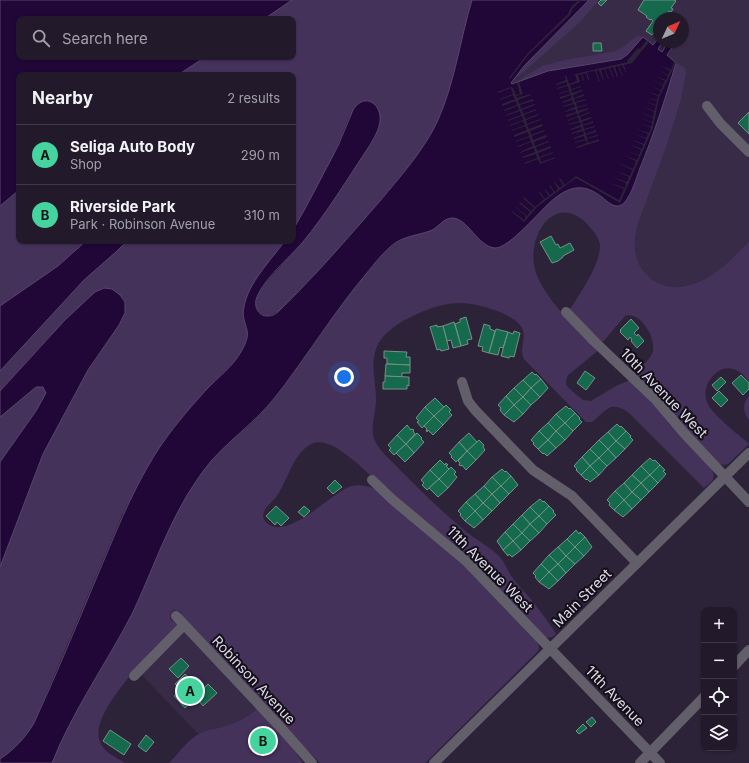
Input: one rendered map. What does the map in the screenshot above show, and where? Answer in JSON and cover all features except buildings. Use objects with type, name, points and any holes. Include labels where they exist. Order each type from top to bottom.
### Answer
[{"type":"street","points":[[707,106],[720,123],[749,152]]},
{"type":"street","name":"10th Avenue West","points":[[566,312],[656,400],[684,433],[749,502]]},
{"type":"street","points":[[462,382],[469,402],[480,416],[533,470],[572,496],[638,563]]},
{"type":"street","name":"Main Street","points":[[434,763],[749,453]]},
{"type":"street","name":"11th Avenue West","points":[[372,480],[392,500],[461,557],[550,649]]},
{"type":"street","name":"Robinson Avenue","points":[[176,616],[312,763]]},
{"type":"street","points":[[134,676],[184,625]]},
{"type":"street","name":"11th Avenue","points":[[550,649],[660,763]]},
{"type":"street","points":[[737,663],[749,650]]},
{"type":"street","points":[[640,763],[701,700]]},
{"type":"shaded area","points":[[0,0],[292,0],[268,16],[16,16],[16,60],[200,60],[182,72],[16,72],[16,193],[0,206]]},
{"type":"shaded area","points":[[292,0],[472,0],[449,91],[438,120],[426,142],[396,182],[318,271],[279,311],[266,316],[260,313],[255,306],[258,294],[311,232],[375,137],[349,117],[324,175],[296,225],[296,72],[182,72],[200,60],[296,60],[296,16],[268,16]]},
{"type":"shaded area","points":[[472,0],[589,0],[524,66],[511,83],[512,84],[548,71],[621,59],[627,55],[643,37],[653,45],[653,48],[659,48],[662,52],[664,48],[672,48],[667,55],[676,63],[634,186],[622,205],[616,206],[610,204],[596,193],[584,188],[573,189],[555,198],[517,235],[501,247],[495,248],[489,246],[463,222],[458,219],[449,218],[430,231],[395,243],[383,253],[329,322],[275,397],[260,415],[211,461],[188,493],[170,527],[132,614],[70,724],[52,763],[0,763],[0,759],[19,743],[34,723],[123,516],[145,471],[154,456],[185,414],[239,356],[246,343],[247,337],[243,313],[246,298],[250,289],[283,244],[296,244],[296,225],[338,146],[353,110],[363,101],[372,102],[376,105],[380,115],[380,121],[376,134],[320,220],[302,243],[260,290],[256,300],[256,307],[259,313],[264,316],[276,314],[305,284],[380,201],[412,162],[433,131],[444,106]]},
{"type":"shaded area","points":[[589,0],[749,0],[749,263],[688,322],[562,193],[609,202],[665,97],[676,63],[667,56],[672,48],[689,48],[689,12],[653,12],[653,45],[643,37],[634,48],[536,75],[514,84],[511,83],[524,66]]},
{"type":"shaded area","points":[[589,0],[599,0],[580,22],[519,76],[517,76],[516,75],[524,66]]},
{"type":"shaded area","points":[[637,36],[643,37],[627,55],[621,59],[548,71],[519,82],[524,77],[542,66],[565,60],[616,51]]},
{"type":"shaded area","points":[[676,63],[684,67],[686,73],[681,99],[667,144],[637,226],[635,239],[636,258],[642,269],[654,281],[662,285],[680,287],[698,282],[715,273],[729,262],[749,242],[749,382],[738,371],[731,368],[724,369],[718,371],[713,376],[706,388],[706,395],[709,407],[749,444],[728,464],[720,464],[631,373],[648,360],[652,354],[653,348],[653,342],[647,328],[637,318],[631,315],[625,316],[601,344],[569,311],[584,288],[597,262],[600,245],[593,230],[576,216],[564,213],[553,216],[544,224],[537,235],[534,249],[534,264],[538,278],[543,288],[557,307],[599,350],[568,375],[566,385],[583,400],[591,401],[616,386],[630,380],[656,405],[712,470],[714,476],[712,481],[704,488],[629,413],[623,409],[617,407],[609,408],[592,422],[586,422],[524,359],[522,355],[524,338],[523,329],[518,323],[508,316],[485,307],[459,303],[438,306],[414,315],[392,328],[378,344],[375,351],[373,365],[376,400],[373,425],[374,439],[385,455],[450,518],[499,556],[514,580],[536,606],[556,634],[552,637],[546,638],[357,463],[339,449],[322,442],[314,443],[299,454],[277,496],[268,505],[263,516],[267,523],[276,527],[286,526],[298,521],[343,490],[352,486],[358,485],[375,489],[442,543],[538,643],[539,649],[537,652],[425,763],[320,763],[183,619],[181,612],[174,610],[171,612],[170,618],[178,625],[141,663],[114,697],[104,714],[99,729],[100,742],[104,749],[125,763],[52,763],[69,725],[131,616],[171,525],[201,474],[213,459],[255,420],[276,396],[330,321],[380,257],[401,240],[430,231],[446,220],[452,218],[463,222],[484,243],[496,247],[503,245],[557,196],[565,191],[575,188],[590,190],[608,202],[622,204],[633,187],[646,154]]},
{"type":"shaded area","points":[[16,193],[16,244],[83,244],[58,266],[0,306],[0,206]]},
{"type":"shaded area","points":[[83,244],[124,244],[84,280],[0,371],[0,306],[58,266]]},
{"type":"shaded area","points":[[124,244],[283,244],[254,283],[246,300],[243,312],[248,335],[242,351],[232,364],[207,389],[173,428],[153,457],[122,515],[34,723],[19,743],[0,759],[0,567],[43,454],[88,370],[119,325],[116,291],[108,288],[89,297],[46,340],[0,391],[0,371],[84,280]]},
{"type":"shaded area","points":[[104,288],[112,289],[120,295],[125,302],[125,313],[119,325],[88,370],[43,454],[0,567],[0,462],[36,411],[46,393],[43,387],[36,387],[0,417],[0,391],[65,320],[95,292]]},
{"type":"shaded area","points":[[39,386],[43,387],[46,392],[46,397],[0,462],[0,417],[29,391]]},
{"type":"shaded area","points":[[749,396],[749,420],[745,414],[744,405]]},
{"type":"shaded area","points":[[184,631],[265,715],[221,758],[140,673]]},
{"type":"shaded area","points":[[259,708],[284,736],[303,763],[169,763],[188,742],[196,736],[207,731],[235,723]]},
{"type":"pier","points":[[579,0],[582,0],[573,8],[570,15],[528,55],[510,79],[509,78],[527,54],[568,14],[571,7]]},
{"type":"pier","points":[[647,40],[649,42],[632,63],[624,65],[627,75],[622,65],[619,66],[623,76],[618,66],[615,67],[618,77],[613,67],[610,68],[614,78],[609,68],[605,69],[609,79],[604,69],[601,70],[604,80],[599,70],[596,71],[600,81],[595,71],[587,72],[588,80],[586,73],[582,74],[583,81],[581,74],[578,75],[580,82],[570,85],[571,89],[581,86],[571,90],[572,93],[583,91],[573,95],[574,98],[584,94],[584,96],[574,99],[575,102],[586,100],[576,103],[577,107],[587,104],[577,108],[578,111],[589,109],[579,113],[579,116],[590,112],[580,117],[581,120],[592,118],[582,122],[583,125],[593,121],[593,123],[583,126],[584,129],[595,127],[584,130],[586,134],[596,130],[596,132],[586,135],[587,138],[598,136],[587,139],[588,143],[599,139],[599,141],[577,148],[576,147],[587,143],[586,140],[575,143],[585,139],[584,136],[573,138],[584,134],[583,131],[572,134],[582,129],[581,127],[570,129],[581,125],[580,122],[569,125],[579,121],[578,117],[568,121],[578,116],[577,113],[566,117],[566,115],[576,112],[575,109],[565,112],[575,107],[574,104],[563,107],[573,103],[572,100],[562,103],[572,98],[571,95],[560,99],[560,97],[570,94],[569,91],[559,94],[569,90],[568,86],[557,89],[567,85],[567,82],[556,84],[566,80],[566,75],[569,84],[577,81],[575,74],[628,62],[627,61],[638,48],[640,49]]},
{"type":"pier","points":[[674,62],[676,63],[659,98],[653,128],[620,203],[576,178],[538,206],[524,222],[512,212],[524,220],[526,216],[515,207],[527,216],[530,212],[519,203],[520,202],[531,211],[534,208],[523,198],[524,197],[535,207],[544,199],[539,193],[540,192],[545,199],[549,196],[544,189],[550,195],[554,192],[549,186],[550,185],[555,192],[558,189],[554,182],[560,188],[563,185],[559,179],[560,178],[565,185],[576,176],[619,200],[624,189],[607,182],[625,188],[626,183],[610,176],[627,182],[629,177],[613,170],[630,176],[632,170],[616,162],[633,169],[636,161],[623,155],[637,160],[639,156],[625,150],[639,155],[641,150],[628,144],[642,149],[643,145],[630,139],[644,144],[646,139],[632,133],[646,138],[648,134],[635,128],[649,133],[651,128],[637,122],[651,127],[652,123],[638,117],[652,122],[653,118],[639,112],[653,117],[654,112],[641,106],[654,111],[656,106],[642,100],[656,105],[657,101],[646,97],[657,100],[658,96],[648,92],[659,95],[661,91],[651,86],[661,90],[663,86],[653,80],[663,85],[665,81],[655,76],[666,80],[668,76],[658,70],[668,75],[670,71],[660,65],[671,70]]},
{"type":"pier","points":[[519,82],[523,94],[516,96],[517,98],[531,95],[518,100],[519,104],[533,99],[533,101],[520,105],[521,109],[534,104],[535,105],[522,110],[523,114],[536,109],[537,110],[524,115],[525,119],[538,114],[539,115],[526,120],[527,124],[540,119],[541,120],[527,125],[529,129],[542,124],[543,126],[530,131],[531,135],[544,130],[545,131],[532,136],[533,140],[546,135],[547,137],[534,142],[535,146],[548,141],[549,142],[536,147],[537,151],[551,146],[551,148],[538,153],[539,157],[553,152],[540,158],[541,162],[555,157],[540,164],[538,159],[525,164],[524,163],[537,158],[536,154],[522,157],[535,152],[534,148],[520,153],[533,146],[531,142],[518,147],[531,141],[529,137],[516,142],[529,136],[528,132],[514,137],[514,135],[527,130],[525,126],[512,131],[525,125],[523,121],[510,126],[523,120],[522,116],[508,121],[521,115],[520,111],[506,116],[519,110],[518,106],[505,111],[504,110],[517,105],[516,101],[502,106],[502,104],[515,99],[513,95],[500,100],[513,94],[511,88],[498,93],[497,92],[511,87],[516,95],[520,94],[517,83]]},
{"type":"place","name":"Seliga Auto Body","points":[[190,691]]},
{"type":"place","name":"Riverside Park","points":[[263,741]]}]
